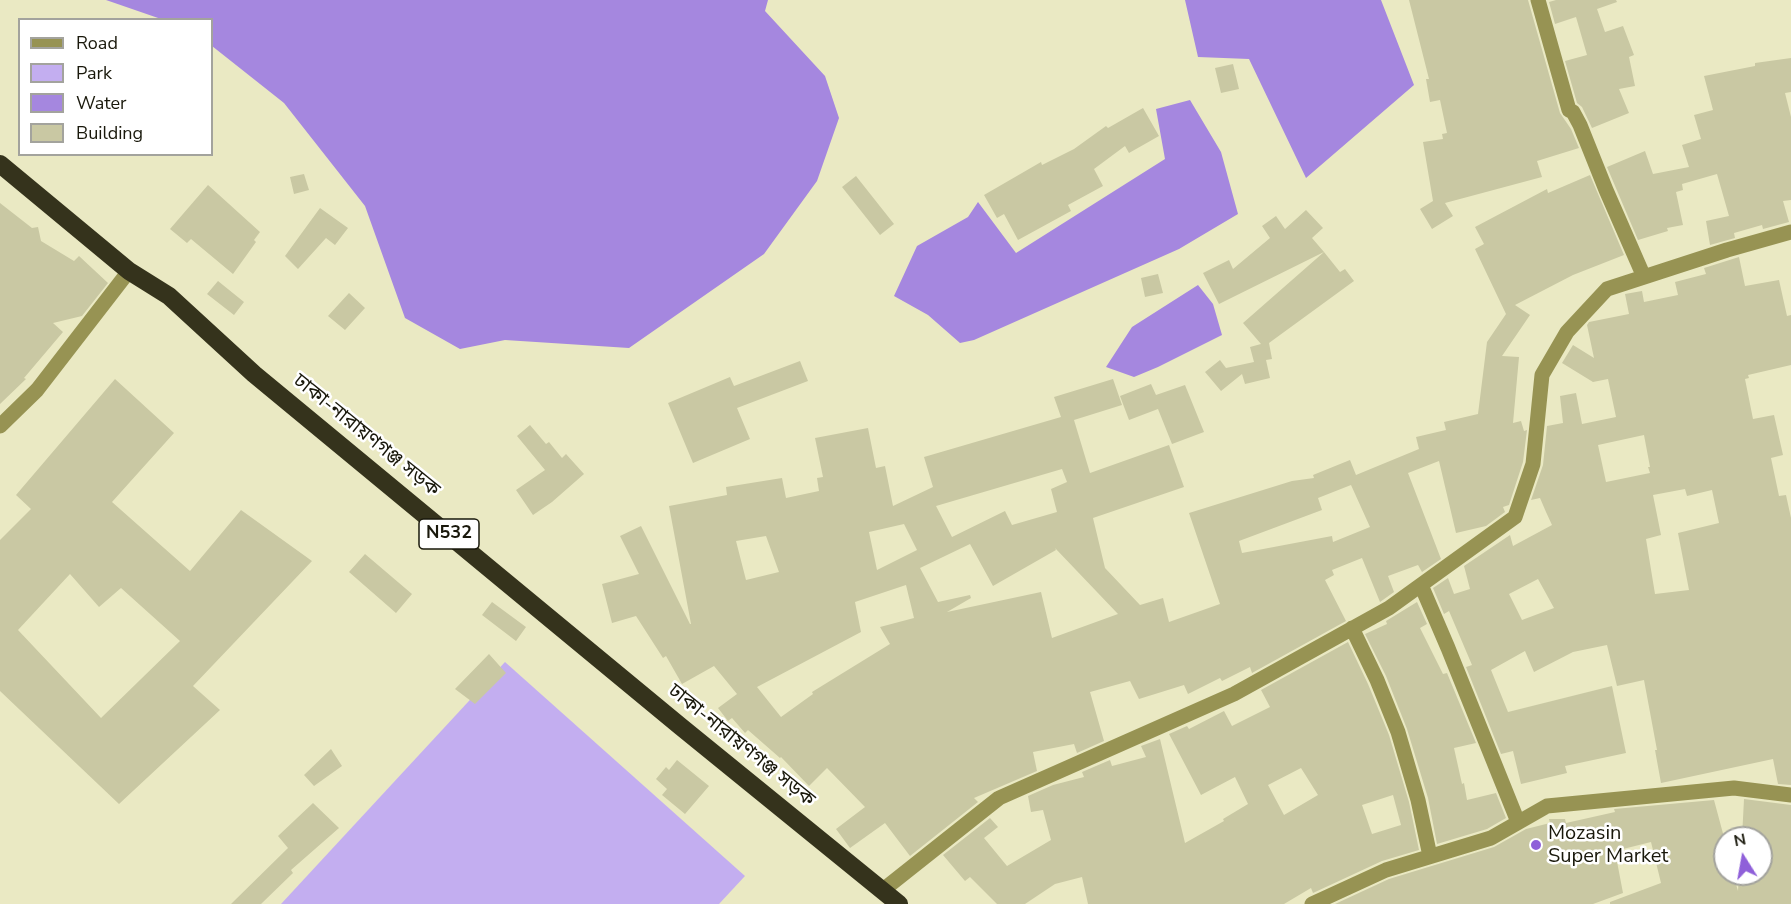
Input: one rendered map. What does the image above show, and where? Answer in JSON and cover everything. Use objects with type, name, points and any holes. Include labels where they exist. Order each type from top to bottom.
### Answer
[{"type":"highway","name":"ঢাকা-নারায়ণগঞ্জ সড়ক","points":[[0,164],[129,271],[169,296],[254,374],[899,904]]},
{"type":"street","points":[[1538,0],[1569,110],[1573,112],[1580,125],[1644,278]]},
{"type":"street","points":[[883,890],[999,798],[1234,694],[1389,608],[1515,517],[1533,464],[1542,375],[1567,332],[1607,289],[1791,232]]},
{"type":"street","points":[[0,426],[37,390],[129,271]]},
{"type":"street","points":[[1421,585],[1518,822]]},
{"type":"street","points":[[1352,628],[1377,680],[1398,732],[1418,800],[1430,856]]},
{"type":"street","points":[[1312,904],[1386,870],[1491,838],[1547,806],[1734,788],[1791,795]]},
{"type":"green space","points":[[505,662],[745,876],[719,904],[281,904]]},
{"type":"water","points":[[106,0],[768,0],[765,11],[825,76],[839,118],[817,181],[764,254],[629,348],[505,340],[460,349],[405,318],[365,206],[284,103],[213,47],[213,18],[158,18]]},
{"type":"water","points":[[1185,0],[1381,0],[1414,85],[1306,178],[1249,59],[1198,57]]},
{"type":"water","points":[[1190,100],[1221,152],[1238,214],[1179,249],[974,340],[960,343],[928,315],[894,296],[917,246],[968,217],[978,202],[1016,253],[1165,159],[1156,109]]},
{"type":"water","points":[[1198,285],[1213,304],[1222,335],[1134,377],[1106,367],[1132,327]]},
{"type":"building","points":[[1409,0],[1528,0],[1560,113],[1571,129],[1579,148],[1537,161],[1542,177],[1445,203],[1453,216],[1432,229],[1420,209],[1433,201],[1423,142],[1443,139],[1442,134],[1447,133],[1440,100],[1430,102],[1426,79],[1429,79]]},
{"type":"building","points":[[1616,0],[1617,2],[1597,9],[1605,32],[1623,26],[1634,55],[1629,57],[1635,86],[1619,89],[1629,113],[1592,128],[1582,107],[1577,103],[1565,61],[1587,55],[1576,17],[1555,24],[1549,2]]},
{"type":"building","points":[[1791,58],[1791,92],[1785,93],[1791,117],[1791,200],[1783,201],[1789,222],[1763,229],[1762,225],[1734,233],[1735,238],[1710,245],[1706,221],[1729,216],[1717,174],[1682,184],[1683,190],[1676,192],[1683,225],[1667,228],[1668,231],[1638,240],[1607,167],[1645,151],[1653,174],[1689,167],[1682,145],[1701,139],[1694,115],[1713,110],[1704,76],[1755,66],[1755,63]]},
{"type":"building","points":[[1233,64],[1239,89],[1221,93],[1215,68]]},
{"type":"building","points":[[1143,108],[1159,136],[1129,153],[1125,146],[1094,169],[1103,186],[1068,205],[1071,211],[1018,240],[1004,214],[997,218],[984,195],[1041,162],[1042,165],[1074,149],[1106,126],[1108,128]]},
{"type":"building","points":[[304,174],[309,190],[294,194],[290,177]]},
{"type":"building","points":[[1590,175],[1624,255],[1573,275],[1515,305],[1530,315],[1502,356],[1519,357],[1513,423],[1521,421],[1524,431],[1527,430],[1523,462],[1509,505],[1503,507],[1505,512],[1486,526],[1456,533],[1439,461],[1408,473],[1441,559],[1422,572],[1418,565],[1388,576],[1394,592],[1380,602],[1362,558],[1332,570],[1334,575],[1325,580],[1346,621],[1252,673],[1250,667],[1222,681],[1220,678],[1188,694],[1184,685],[1139,699],[1130,681],[1090,692],[1104,741],[1077,753],[1074,744],[1033,752],[1037,771],[974,798],[978,802],[910,856],[885,823],[850,848],[836,829],[865,807],[827,768],[809,786],[781,757],[748,730],[745,733],[732,718],[728,721],[718,708],[737,694],[714,666],[682,684],[666,656],[663,658],[636,616],[612,623],[602,584],[639,574],[620,536],[641,526],[691,624],[669,506],[727,495],[726,487],[782,478],[786,498],[819,491],[817,478],[823,477],[815,438],[868,428],[876,468],[885,466],[893,506],[933,487],[924,457],[1061,417],[1054,397],[1113,379],[1122,405],[1074,420],[1090,473],[1169,445],[1184,487],[1093,518],[1105,568],[1140,605],[1163,598],[1169,622],[1220,604],[1189,513],[1292,481],[1314,478],[1313,475],[1350,460],[1356,475],[1419,449],[1416,437],[1446,430],[1444,422],[1478,414],[1487,342],[1506,314],[1475,249],[1484,244],[1475,227],[1547,189],[1548,193]],"holes":[[[1062,469],[1067,482],[1051,489],[1057,512],[1012,525],[1005,511],[952,537],[936,506]],[[1351,485],[1370,527],[1333,542],[1332,536],[1242,553],[1239,541],[1322,510],[1318,498]],[[904,524],[917,550],[877,570],[869,532]],[[766,536],[779,572],[746,580],[736,541]],[[970,544],[993,586],[1056,550],[1055,548],[1118,614],[1052,638],[1041,592],[947,612],[971,598],[970,595],[938,602],[920,568]],[[906,585],[914,618],[880,627],[890,644],[812,692],[813,694],[781,717],[757,687],[861,632],[855,602]]]},
{"type":"building","points":[[856,176],[894,224],[880,235],[842,187]]},
{"type":"building","points":[[208,185],[260,232],[254,240],[256,242],[233,274],[191,239],[187,243],[170,229]]},
{"type":"building","points":[[0,203],[32,228],[38,227],[41,241],[74,261],[79,256],[108,283],[82,316],[53,323],[63,332],[24,378],[26,379],[0,404]]},
{"type":"building","points":[[320,208],[348,228],[335,245],[326,238],[298,269],[285,256]]},
{"type":"building","points":[[1306,210],[1323,228],[1312,238],[1324,252],[1219,304],[1203,273],[1229,260],[1233,269],[1270,238],[1262,226],[1276,216],[1285,229]]},
{"type":"building","points":[[1324,252],[1340,272],[1345,269],[1354,281],[1269,343],[1272,359],[1266,360],[1270,378],[1245,384],[1242,374],[1221,391],[1205,372],[1220,360],[1226,368],[1254,362],[1250,347],[1261,344],[1243,323]]},
{"type":"building","points":[[1739,257],[1745,286],[1779,280],[1787,316],[1791,315],[1791,365],[1748,375],[1749,378],[1745,379],[1753,419],[1774,415],[1783,455],[1771,458],[1779,496],[1786,495],[1791,518],[1791,785],[1778,784],[1773,759],[1661,783],[1644,680],[1617,686],[1607,645],[1573,652],[1534,672],[1525,651],[1491,670],[1508,712],[1612,686],[1626,753],[1565,766],[1567,773],[1521,784],[1513,751],[1501,754],[1466,667],[1472,665],[1449,611],[1444,614],[1433,588],[1448,578],[1454,594],[1470,589],[1464,566],[1510,535],[1513,546],[1552,525],[1540,498],[1531,500],[1543,465],[1547,426],[1563,423],[1560,396],[1576,393],[1582,424],[1616,417],[1608,379],[1593,382],[1562,363],[1573,345],[1594,358],[1587,325],[1589,322],[1629,314],[1625,294],[1642,291],[1644,302],[1678,295],[1675,282],[1706,274],[1704,268]],"holes":[[[1644,435],[1650,473],[1606,482],[1598,445]],[[1685,489],[1687,496],[1712,490],[1719,523],[1678,533],[1689,590],[1655,594],[1646,539],[1661,535],[1653,495]],[[1538,579],[1554,608],[1522,620],[1509,594]]]},
{"type":"building","points":[[1158,274],[1163,293],[1145,297],[1141,278]]},
{"type":"building","points":[[218,281],[244,302],[234,315],[207,294]]},
{"type":"building","points":[[349,293],[365,308],[345,330],[328,316]]},
{"type":"building","points":[[800,361],[808,381],[737,408],[750,439],[693,463],[668,403],[730,377],[734,386]]},
{"type":"building","points":[[115,379],[174,433],[112,502],[190,571],[241,510],[312,561],[193,686],[220,710],[119,804],[0,691],[0,540],[31,509],[16,495]],"holes":[[[70,574],[99,607],[121,588],[180,641],[101,718],[18,630]]]},
{"type":"building","points":[[1151,384],[1156,395],[1185,385],[1204,432],[1172,444],[1158,409],[1129,420],[1120,396]]},
{"type":"building","points":[[530,425],[546,444],[549,442],[562,458],[566,454],[584,474],[533,515],[516,490],[545,470],[517,436]]},
{"type":"building","points":[[365,554],[412,594],[396,613],[349,572]]},
{"type":"building","points":[[492,602],[526,627],[516,641],[482,615]]},
{"type":"building","points":[[1417,602],[1427,624],[1420,628],[1443,674],[1447,673],[1476,743],[1454,748],[1467,800],[1496,793],[1506,818],[1487,829],[1437,844],[1428,798],[1407,729],[1386,676],[1365,634],[1387,624],[1386,621]]},
{"type":"building","points":[[1348,642],[1389,735],[1409,802],[1419,850],[1382,861],[1313,893],[1311,888],[1284,904],[1088,904],[1082,877],[1055,884],[1025,904],[997,904],[970,877],[965,881],[943,855],[990,818],[998,827],[984,838],[1007,866],[1051,840],[1043,810],[1031,812],[1028,796],[1053,785],[1084,777],[1082,772],[1110,760],[1112,766],[1146,757],[1141,746],[1160,739],[1185,843],[1224,821],[1223,819],[1248,804],[1235,777],[1201,795],[1169,734],[1187,726],[1189,729],[1224,711],[1232,726],[1270,707],[1261,690]],"holes":[[[1301,768],[1318,795],[1284,815],[1268,785]],[[1393,795],[1401,825],[1372,834],[1362,805]]]},
{"type":"building","points":[[489,654],[506,673],[475,704],[455,689]]},
{"type":"building","points":[[331,749],[342,766],[314,786],[304,775]]},
{"type":"building","points":[[677,760],[709,786],[685,814],[662,795],[667,789],[656,779],[666,767],[669,770]]},
{"type":"building","points":[[1744,799],[1791,805],[1791,904],[1610,904],[1610,902],[1661,883],[1651,842],[1615,851],[1623,893],[1593,904],[1335,904],[1389,879],[1494,847],[1526,829],[1550,823],[1549,819],[1565,819],[1566,823],[1615,812],[1614,809],[1714,800],[1721,826],[1713,826],[1713,886],[1737,886],[1738,891],[1738,886],[1773,886],[1773,826],[1743,826]]},
{"type":"building","points":[[313,803],[339,828],[291,870],[293,873],[261,904],[231,904],[288,848],[278,836]]},
{"type":"place","name":"Mozasin Super Market","points":[[1536,845]]}]
